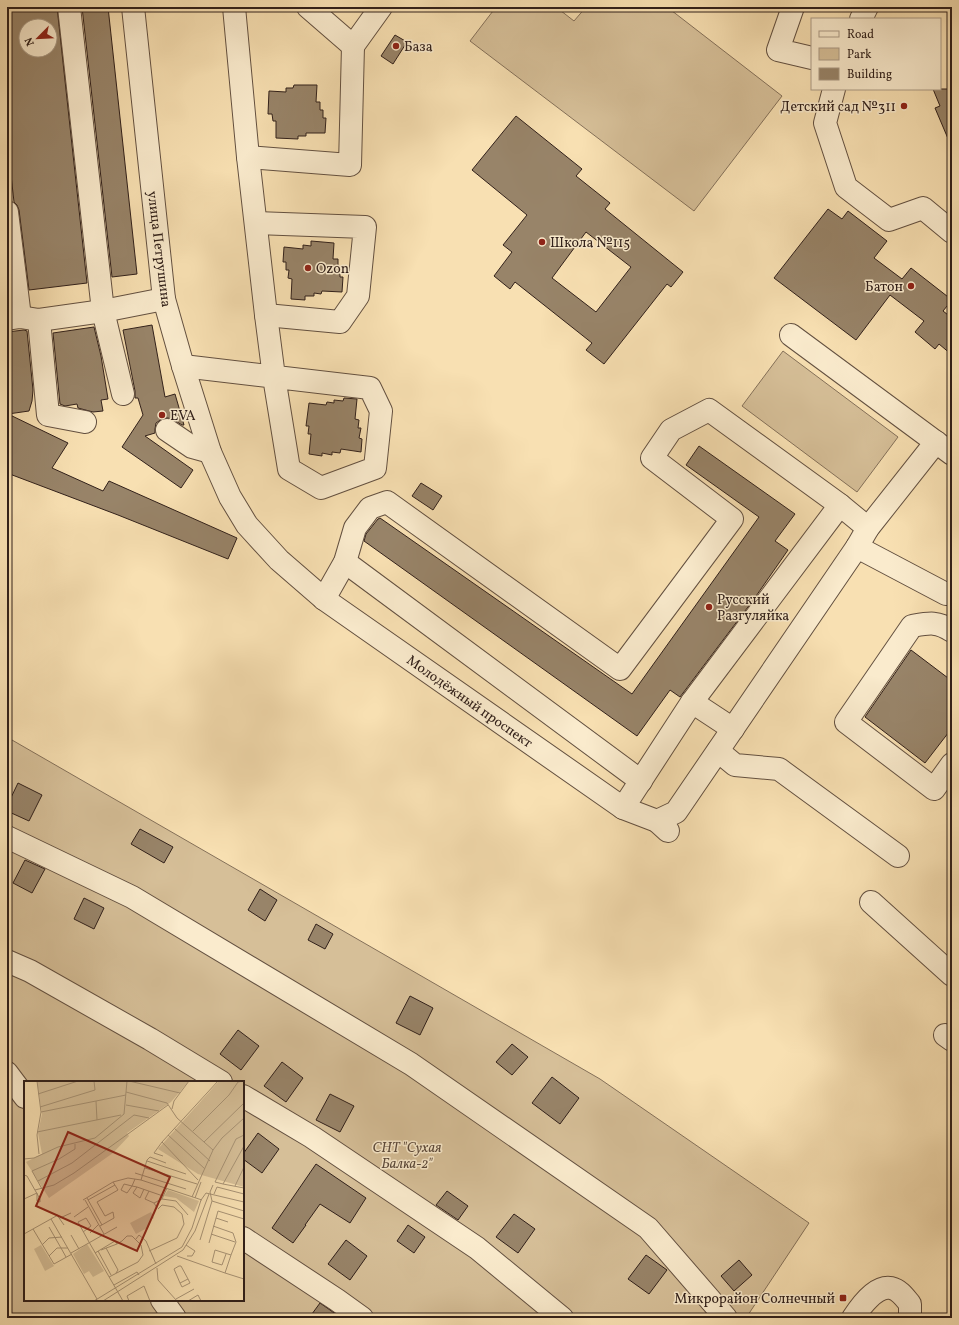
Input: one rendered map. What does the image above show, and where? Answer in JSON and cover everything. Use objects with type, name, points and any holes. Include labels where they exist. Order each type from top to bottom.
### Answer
[{"type":"street","points":[[69,7],[103,311],[123,394]]},
{"type":"street","name":"улица Петрушина","points":[[133,7],[164,299],[210,452],[230,497],[247,525],[279,560]]},
{"type":"street","points":[[183,366],[274,377],[370,388],[381,411],[375,468],[321,488],[289,470],[274,377],[266,315],[248,157],[234,7]]},
{"type":"street","points":[[308,7],[353,46]]},
{"type":"street","points":[[248,157],[350,166],[353,46],[381,7]]},
{"type":"street","points":[[793,7],[778,50],[811,58]]},
{"type":"street","points":[[862,18],[867,7]]},
{"type":"street","points":[[834,90],[825,123],[846,187],[889,220],[923,208],[952,232]]},
{"type":"street","points":[[7,212],[22,319],[48,415],[85,422]]},
{"type":"street","points":[[256,223],[365,228],[358,296],[340,322],[266,315]]},
{"type":"street","points":[[22,319],[103,311],[164,299]]},
{"type":"street","points":[[791,335],[944,448],[868,528],[718,751],[735,765],[779,769],[898,856]]},
{"type":"street","points":[[324,599],[345,562],[355,528],[370,508],[387,502],[620,669],[732,519],[652,458],[671,430],[709,410],[840,505],[868,528]]},
{"type":"street","points":[[167,430],[192,448],[210,452]]},
{"type":"street","points":[[623,808],[692,702],[840,505]]},
{"type":"street","points":[[857,546],[946,594],[952,594]]},
{"type":"street","name":"Молодёжный проспект","points":[[279,560],[324,599],[623,808],[662,826],[676,812],[718,751]]},
{"type":"street","points":[[345,562],[641,781]]},
{"type":"street","points":[[952,631],[933,622],[912,626],[846,722],[934,789],[952,764]]},
{"type":"street","points":[[692,702],[733,729]]},
{"type":"street","points":[[7,837],[132,897],[411,1064],[648,1228],[726,1318]]},
{"type":"street","points":[[871,902],[952,975]]},
{"type":"street","points":[[7,962],[30,971],[150,1039],[219,1081]]},
{"type":"street","points":[[7,1073],[24,1096]]},
{"type":"street","points":[[244,1097],[312,1137],[477,1248],[562,1318]]},
{"type":"street","points":[[244,1239],[362,1318]]},
{"type":"street","points":[[853,1318],[860,1307],[873,1295],[882,1289],[891,1288],[901,1293],[910,1304],[910,1318]]},
{"type":"street","points":[[163,1301],[175,1318]]},
{"type":"green space","points":[[496,7],[556,7],[574,21],[586,7],[667,7],[782,96],[694,211],[470,41]]},
{"type":"green space","points":[[783,351],[898,437],[857,492],[742,406]]},
{"type":"green space","name":"СНТ \"Сухая Балка-2\"","points":[[7,738],[600,1079],[809,1223],[746,1318],[7,1318]]},
{"type":"building","points":[[7,7],[57,7],[87,283],[29,290],[19,210],[14,202],[7,139]]},
{"type":"building","points":[[82,7],[108,7],[137,274],[112,277]]},
{"type":"building","points":[[395,35],[407,42],[393,64],[381,56]]},
{"type":"building","points":[[294,85],[317,85],[316,102],[320,102],[320,110],[323,110],[323,118],[326,118],[325,133],[306,133],[306,136],[298,136],[298,139],[276,138],[276,121],[273,121],[272,114],[268,114],[269,91],[286,92],[286,88],[293,88]]},
{"type":"building","points":[[952,89],[952,148],[935,108],[940,106],[933,90]]},
{"type":"building","name":"Школа №115","points":[[516,116],[582,169],[576,176],[610,203],[605,209],[683,272],[671,287],[667,284],[604,364],[586,350],[592,343],[515,282],[510,289],[494,276],[512,252],[503,245],[527,215],[472,170]],"holes":[[[586,232],[631,267],[596,312],[552,278]]]},
{"type":"building","points":[[828,209],[842,219],[848,211],[887,241],[874,258],[902,279],[911,268],[952,300],[943,311],[952,318],[952,355],[939,344],[935,349],[915,332],[924,321],[890,295],[856,340],[774,278]]},
{"type":"building","points":[[311,241],[334,243],[333,259],[338,259],[338,270],[340,271],[340,277],[343,277],[342,292],[322,291],[321,294],[314,293],[314,296],[305,296],[305,300],[291,299],[292,279],[288,278],[289,270],[286,270],[286,262],[283,262],[284,247],[303,249],[303,245],[311,246]]},
{"type":"building","points":[[152,325],[165,397],[175,394],[184,425],[168,418],[162,419],[156,423],[155,433],[145,436],[193,470],[181,488],[122,447],[143,415],[138,398],[135,398],[135,391],[123,330]]},
{"type":"building","points":[[94,327],[101,356],[108,399],[101,400],[103,411],[93,412],[78,408],[77,404],[65,406],[60,404],[53,333]]},
{"type":"building","points":[[27,331],[33,390],[32,401],[29,411],[8,414],[68,443],[52,468],[103,491],[109,481],[237,538],[228,559],[7,473],[7,396],[10,381],[7,368],[7,332]]},
{"type":"building","points":[[344,398],[357,399],[355,419],[359,420],[358,428],[361,428],[359,438],[362,439],[361,452],[341,449],[340,453],[332,452],[332,455],[322,453],[322,456],[309,454],[311,434],[308,434],[309,426],[306,426],[309,403],[326,405],[327,402],[334,403],[334,400],[343,401]]},
{"type":"building","points":[[699,446],[795,514],[775,541],[788,550],[754,599],[680,697],[670,690],[637,736],[364,541],[366,534],[380,518],[632,694],[759,517],[686,465]]},
{"type":"building","points":[[421,483],[442,496],[433,510],[412,496]]},
{"type":"building","points":[[911,650],[952,681],[952,728],[925,763],[865,717]]},
{"type":"building","points":[[18,783],[42,795],[29,821],[7,811],[7,806]]},
{"type":"building","points":[[140,829],[173,847],[164,863],[131,844]]},
{"type":"building","points":[[25,860],[45,869],[32,893],[13,883]]},
{"type":"building","points":[[260,889],[277,900],[265,921],[248,910]]},
{"type":"building","points":[[84,898],[104,908],[94,929],[74,919]]},
{"type":"building","points":[[316,924],[333,934],[325,949],[308,940]]},
{"type":"building","points":[[410,996],[433,1008],[420,1035],[396,1023]]},
{"type":"building","points":[[238,1030],[259,1046],[241,1070],[220,1054]]},
{"type":"building","points":[[512,1044],[528,1057],[512,1075],[496,1062]]},
{"type":"building","points":[[282,1062],[303,1078],[286,1102],[264,1086]]},
{"type":"building","points":[[552,1077],[579,1098],[560,1124],[532,1103]]},
{"type":"building","points":[[330,1094],[354,1106],[340,1132],[316,1120]]},
{"type":"building","points":[[258,1133],[279,1149],[262,1173],[244,1160],[244,1153]]},
{"type":"building","points":[[316,1164],[366,1198],[350,1223],[320,1204],[293,1243],[272,1228]]},
{"type":"building","points":[[447,1191],[468,1206],[458,1220],[436,1205]]},
{"type":"building","points":[[514,1214],[535,1229],[518,1253],[496,1237]]},
{"type":"building","points":[[408,1225],[425,1237],[414,1253],[397,1241]]},
{"type":"building","points":[[346,1240],[367,1256],[350,1280],[328,1264]]},
{"type":"building","points":[[646,1255],[667,1270],[649,1294],[628,1279]]},
{"type":"building","points":[[739,1260],[752,1275],[734,1291],[721,1276]]},
{"type":"building","points":[[320,1303],[330,1310],[341,1318],[309,1318]]},
{"type":"place","name":"База","points":[[396,46]]},
{"type":"place","name":"Детский сад №311","points":[[904,106]]},
{"type":"place","name":"Школа №115","points":[[542,242]]},
{"type":"place","name":"Ozon","points":[[308,268]]},
{"type":"place","name":"Батон","points":[[911,286]]},
{"type":"place","name":"EVA","points":[[162,415]]},
{"type":"place","name":"Русский Разгуляйка","points":[[709,607]]},
{"type":"place","name":"Микрорайон Солнечный","points":[[843,1298]]}]
